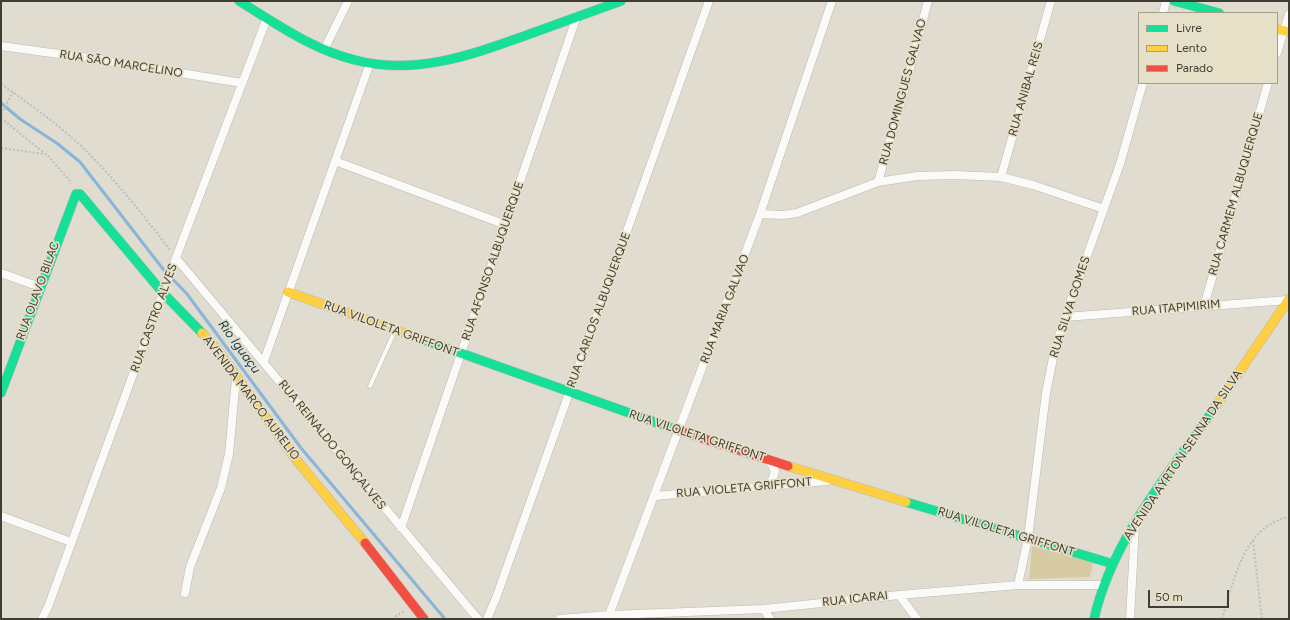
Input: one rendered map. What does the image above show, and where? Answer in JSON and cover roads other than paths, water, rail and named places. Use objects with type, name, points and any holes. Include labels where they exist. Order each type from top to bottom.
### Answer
[{"type":"street","points":[[239,1],[267,18],[325,48],[370,64],[401,65],[446,62],[465,57],[621,1]]},
{"type":"street","points":[[325,48],[348,1]]},
{"type":"street","name":"RUA CARLOS ALBUQUERQUE","points":[[486,619],[496,598],[709,1]]},
{"type":"street","name":"RUA MARIA GALVAO","points":[[609,615],[760,214],[832,1]]},
{"type":"street","name":"RUA DOMINGUES GALVAO","points":[[878,182],[928,1]]},
{"type":"street","name":"RUA ANIBAL REIS","points":[[1001,177],[1051,1]]},
{"type":"street","points":[[1163,12],[1166,1]]},
{"type":"street","points":[[1174,1],[1214,12]]},
{"type":"street","points":[[1278,49],[1289,14]]},
{"type":"street","name":"RUA AFONSO ALBUQUERQUE","points":[[401,528],[577,16]]},
{"type":"street","name":"RUA CASTRO ALVES","points":[[42,619],[48,607],[175,261],[267,18]]},
{"type":"street","name":"RUA SĀO MARCELINO","points":[[1,46],[88,58],[242,83]]},
{"type":"street","points":[[264,361],[370,64]]},
{"type":"street","name":"RUA SILVA GOMES","points":[[1018,585],[1028,538],[1046,393],[1054,352],[1064,317],[1120,164],[1143,84]]},
{"type":"street","name":"RUA CARMEM ALBUQUERQUE","points":[[1204,306],[1268,84]]},
{"type":"street","points":[[335,161],[506,225]]},
{"type":"street","points":[[760,214],[783,215],[797,213],[878,182],[917,176],[955,175],[1001,177],[1033,185],[1104,209]]},
{"type":"street","name":"RUA OLAVO BILAC","points":[[1,393],[74,198],[76,194],[80,194]]},
{"type":"street","name":"AVENIDA MARCO AURELIO","points":[[80,194],[165,288],[217,349],[236,378],[294,457],[366,544],[424,619]]},
{"type":"street","name":"RUA REINALDO GONÇALVES","points":[[175,261],[264,361],[478,619]]},
{"type":"street","points":[[1,273],[40,287]]},
{"type":"street","name":"RUA VILOLETA GRIFFONT","points":[[288,292],[679,431],[833,480],[1110,563]]},
{"type":"street","name":"RUA ITAPIMIRIM","points":[[1064,317],[1289,299]]},
{"type":"street","name":"AVENIDA AYRTON SENNA DA SILVA","points":[[1094,619],[1102,585],[1110,563],[1135,523],[1289,299]]},
{"type":"street","points":[[185,593],[190,566],[221,488],[229,454],[236,378]]},
{"type":"street","points":[[769,460],[775,471],[770,486]]},
{"type":"street","name":"RUA VIOLETA GRIFFONT","points":[[655,496],[833,480]]},
{"type":"street","points":[[1,516],[71,542]]},
{"type":"street","points":[[1130,619],[1135,523]]},
{"type":"street","name":"RUA ICARAI","points":[[560,619],[609,615],[764,609],[899,595],[1018,585],[1102,585]]},
{"type":"street","points":[[899,595],[917,619]]},
{"type":"street","points":[[764,609],[770,619]]},
{"type":"lane","points":[[370,386],[395,330]]},
{"type":"waterway","name":"Rio Iguaçu","points":[[1,103],[20,119],[58,144],[80,162],[163,269],[187,294],[301,448],[445,619]]}]
